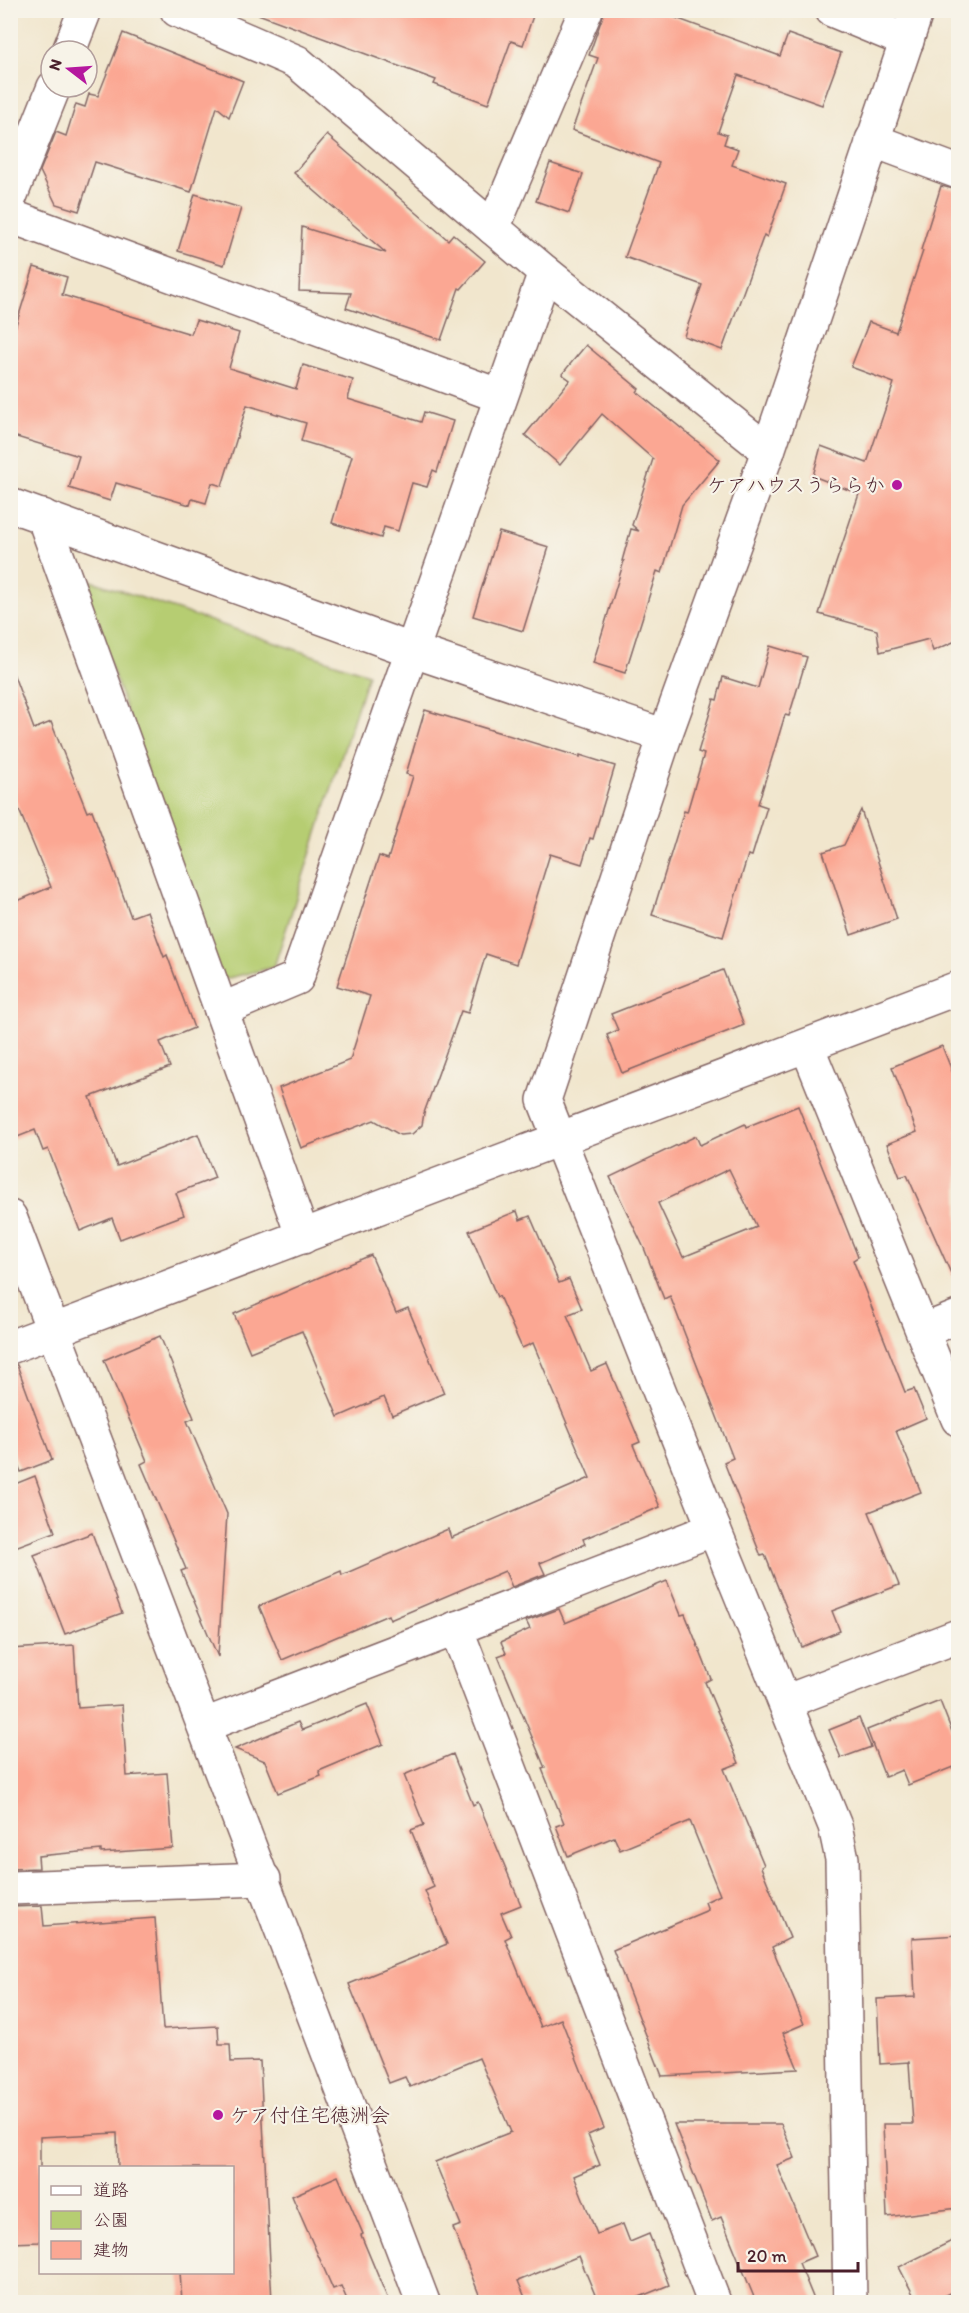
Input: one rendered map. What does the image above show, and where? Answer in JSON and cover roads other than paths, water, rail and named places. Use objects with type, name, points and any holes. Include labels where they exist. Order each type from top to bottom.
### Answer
[{"type":"street","points":[[74,39],[85,10]]},
{"type":"street","points":[[177,10],[297,62],[545,272],[768,451]]},
{"type":"street","points":[[493,228],[586,10]]},
{"type":"street","points":[[832,10],[912,26],[768,451],[665,736],[544,1100],[714,1529],[835,1826],[842,1859],[850,2302]]},
{"type":"street","points":[[10,197],[49,99]]},
{"type":"street","points":[[872,140],[958,172]]},
{"type":"street","points":[[10,216],[500,396]]},
{"type":"street","points":[[221,1010],[297,978],[545,272]]},
{"type":"street","points":[[10,505],[411,650],[665,736]]},
{"type":"street","points":[[43,516],[303,1237]]},
{"type":"street","points":[[10,1347],[958,988]]},
{"type":"street","points":[[807,1046],[958,1419]]},
{"type":"street","points":[[10,1217],[423,2302]]},
{"type":"street","points":[[923,1331],[958,1317]]},
{"type":"street","points":[[205,1725],[714,1529]]},
{"type":"street","points":[[456,1628],[714,2302]]},
{"type":"street","points":[[785,1702],[958,1636]]},
{"type":"street","points":[[10,1888],[264,1880]]},
{"type":"place","name":"ケアハウスうららか","points":[[897,485]]},
{"type":"place","name":"ケア付住宅徳洲会","points":[[218,2115]]}]
